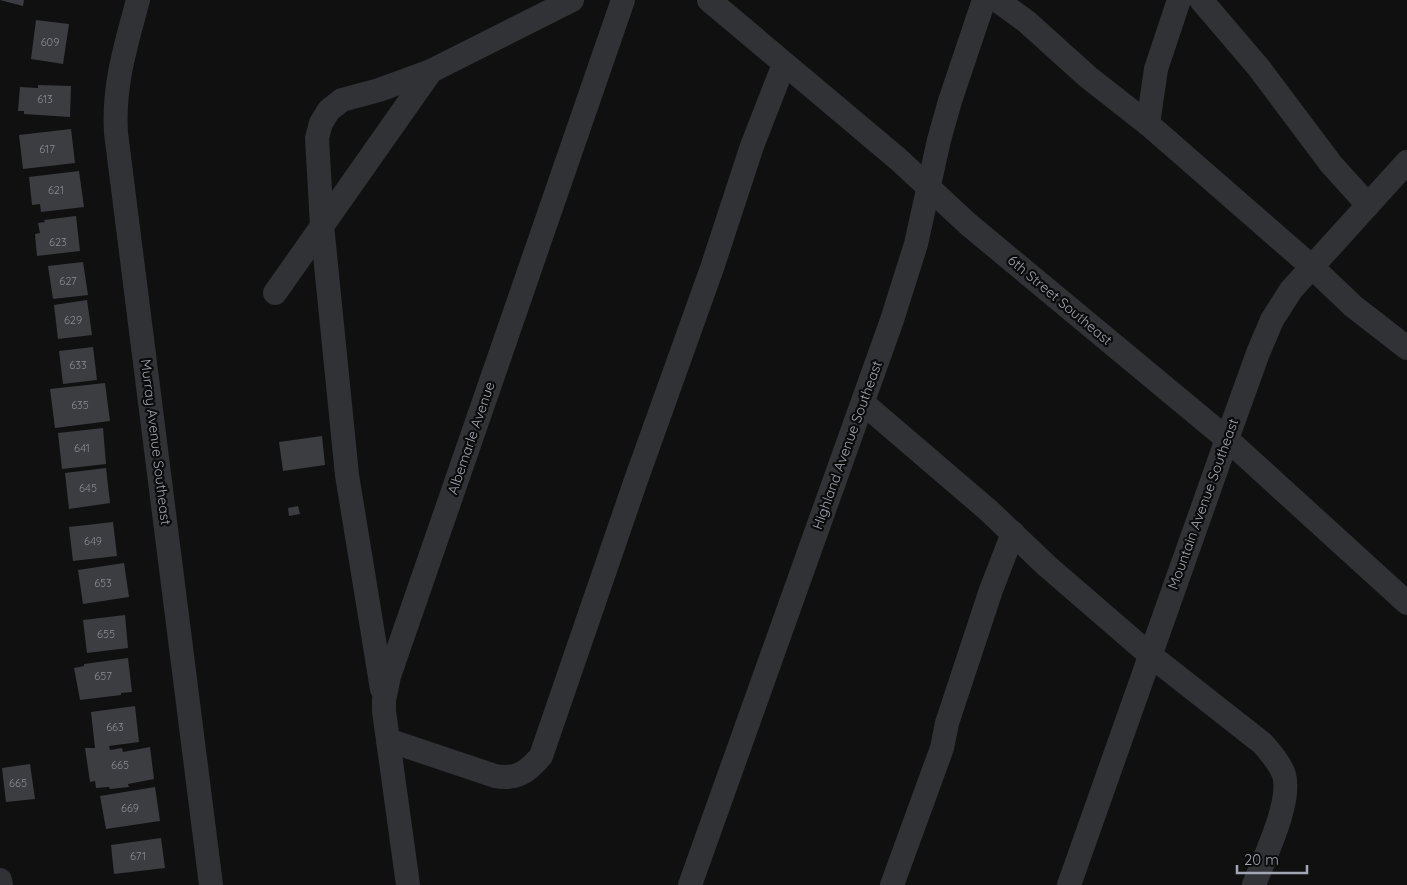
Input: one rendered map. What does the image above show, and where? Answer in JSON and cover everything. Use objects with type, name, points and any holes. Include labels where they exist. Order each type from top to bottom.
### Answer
[{"type":"street","name":"Murray Avenue Southeast","points":[[138,0],[118,80],[115,113],[116,133],[211,885]]},
{"type":"street","points":[[384,700],[347,475],[322,225],[317,138],[321,123],[329,110],[342,100],[379,90],[431,71],[572,0]]},
{"type":"street","name":"Albemarle Avenue","points":[[408,885],[384,700],[389,676],[623,0]]},
{"type":"street","name":"6th Street Southeast","points":[[709,0],[898,159],[968,224],[1226,439],[1407,604]]},
{"type":"street","name":"Highland Avenue Southeast","points":[[690,885],[863,403],[916,244],[930,188],[939,140],[984,0]]},
{"type":"street","points":[[997,0],[1027,22],[1088,76],[1148,124],[1312,267],[1353,306],[1407,348]]},
{"type":"street","points":[[1148,124],[1156,69],[1179,0]]},
{"type":"street","points":[[1201,0],[1259,68],[1332,164],[1368,205]]},
{"type":"street","points":[[388,740],[504,778],[519,776],[532,768],[541,756],[636,480],[712,268],[752,146],[784,64]]},
{"type":"street","points":[[274,293],[431,71]]},
{"type":"street","name":"Mountain Avenue Southeast","points":[[1069,885],[1226,439],[1272,320],[1292,290],[1407,162]]},
{"type":"street","points":[[863,403],[1150,655],[1262,743],[1274,756],[1284,775],[1286,790],[1284,806],[1254,885]]},
{"type":"street","points":[[892,885],[942,748],[947,723],[991,590],[1013,533]]},
{"type":"street","points":[[0,880],[0,885]]},
{"type":"building","points":[[0,0],[24,0],[23,6]]},
{"type":"building","points":[[36,20],[69,24],[63,64],[31,59]]},
{"type":"building","points":[[38,85],[71,86],[70,117],[24,114],[24,111],[18,111],[20,87],[38,88]]},
{"type":"building","points":[[71,129],[75,163],[23,169],[19,135]]},
{"type":"building","points":[[79,171],[84,207],[41,212],[40,204],[32,205],[29,177]]},
{"type":"building","points":[[76,216],[80,251],[37,256],[35,234],[40,233],[38,223],[45,222],[44,220]]},
{"type":"building","points":[[83,262],[88,295],[53,299],[48,266]]},
{"type":"building","points":[[87,300],[92,335],[58,339],[54,305]]},
{"type":"building","points":[[93,347],[97,380],[63,384],[59,351]]},
{"type":"building","points":[[105,383],[110,421],[55,428],[50,389]]},
{"type":"building","points":[[103,428],[106,464],[62,469],[58,433]]},
{"type":"building","points":[[322,436],[325,465],[283,471],[279,442]]},
{"type":"building","points":[[106,468],[110,503],[69,509],[65,473]]},
{"type":"building","points":[[298,506],[300,514],[289,516],[288,508]]},
{"type":"building","points":[[113,522],[117,556],[73,561],[69,527]]},
{"type":"building","points":[[124,563],[129,597],[83,604],[78,570]]},
{"type":"building","points":[[125,615],[128,648],[87,653],[83,620]]},
{"type":"building","points":[[128,658],[132,692],[80,700],[74,668],[84,666],[84,664]]},
{"type":"building","points":[[135,706],[139,742],[109,746],[110,750],[122,748],[123,752],[150,747],[154,779],[128,784],[129,787],[96,788],[95,781],[90,782],[85,748],[95,748],[91,712]]},
{"type":"building","points":[[30,764],[35,799],[6,802],[2,768]]},
{"type":"building","points":[[155,787],[160,821],[106,829],[100,796]]},
{"type":"building","points":[[161,838],[165,868],[114,874],[111,845]]}]
